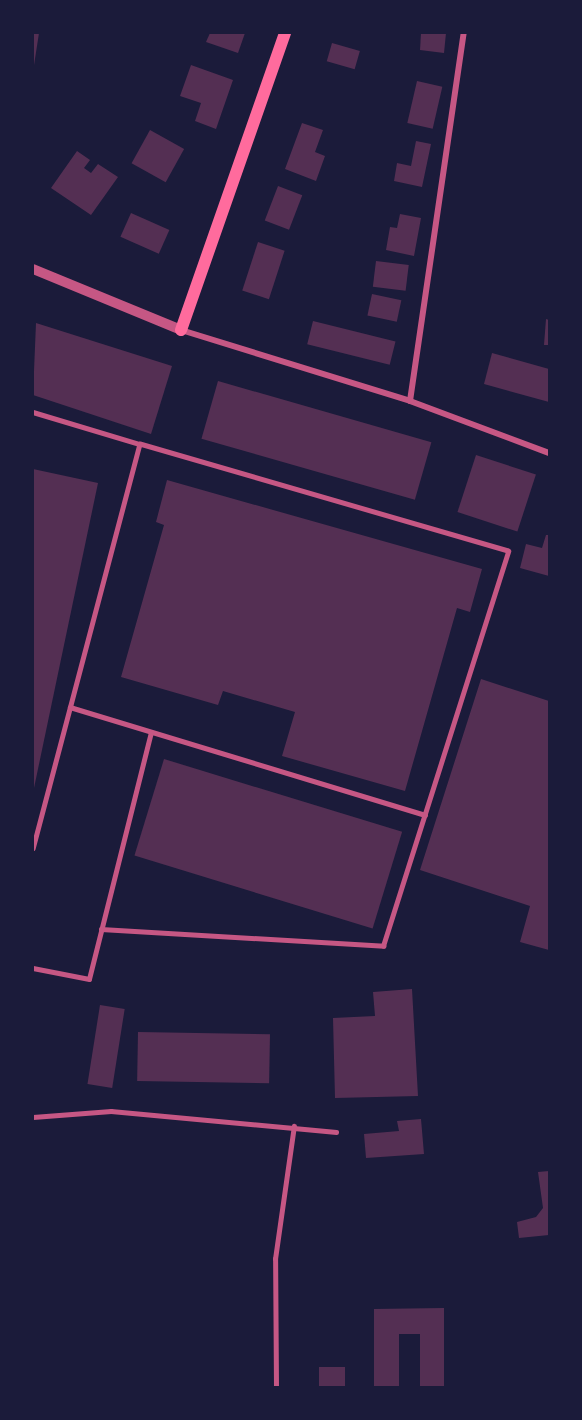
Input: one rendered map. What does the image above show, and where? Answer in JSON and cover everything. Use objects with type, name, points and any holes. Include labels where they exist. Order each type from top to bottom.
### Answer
[{"type":"main road","points":[[181,330],[285,33]]},
{"type":"street","points":[[410,401],[464,33]]},
{"type":"street","points":[[33,269],[181,330],[410,401],[549,453]]},
{"type":"lane","points":[[33,412],[508,551],[383,946],[101,929]]},
{"type":"lane","points":[[33,848],[140,444]]},
{"type":"lane","points":[[70,707],[425,815]]},
{"type":"lane","points":[[33,968],[89,979],[151,733]]},
{"type":"lane","points":[[33,1117],[111,1112],[294,1126],[336,1132]]},
{"type":"lane","points":[[276,1387],[275,1258],[294,1126]]},
{"type":"building","points":[[33,33],[39,33],[34,65],[33,64]]},
{"type":"building","points":[[210,33],[245,33],[238,53],[206,42]]},
{"type":"building","points":[[421,33],[446,33],[444,53],[420,50]]},
{"type":"building","points":[[332,43],[360,51],[355,69],[327,61]]},
{"type":"building","points":[[191,65],[233,80],[216,129],[195,121],[201,103],[180,96]]},
{"type":"building","points":[[417,81],[442,87],[433,129],[407,123]]},
{"type":"building","points":[[302,123],[323,130],[315,152],[325,156],[316,181],[285,169]]},
{"type":"building","points":[[150,130],[184,149],[166,182],[132,163]]},
{"type":"building","points":[[416,141],[431,144],[422,187],[394,181],[397,163],[411,166]]},
{"type":"building","points":[[77,151],[90,160],[84,168],[91,173],[98,164],[118,177],[91,215],[51,188]]},
{"type":"building","points":[[278,186],[302,195],[289,230],[265,221]]},
{"type":"building","points":[[131,213],[169,230],[159,254],[120,237]]},
{"type":"building","points":[[400,214],[421,218],[414,256],[386,250],[390,227],[397,228]]},
{"type":"building","points":[[258,242],[285,251],[269,299],[242,291]]},
{"type":"building","points":[[376,261],[409,265],[406,291],[373,287]]},
{"type":"building","points":[[372,294],[401,300],[397,322],[367,316]]},
{"type":"building","points":[[546,319],[549,320],[549,345],[544,345]]},
{"type":"building","points":[[313,321],[395,342],[390,365],[307,344]]},
{"type":"building","points":[[36,323],[172,366],[151,434],[33,395]]},
{"type":"building","points":[[492,353],[549,369],[549,402],[484,384]]},
{"type":"building","points":[[218,381],[431,442],[415,500],[201,439]]},
{"type":"building","points":[[476,455],[536,474],[517,532],[457,512]]},
{"type":"building","points":[[33,469],[98,483],[34,788],[33,788]]},
{"type":"building","points":[[167,480],[482,569],[470,612],[457,608],[405,791],[282,756],[295,712],[223,691],[218,705],[121,677],[164,525],[156,522]]},
{"type":"building","points":[[546,535],[549,535],[549,576],[520,568],[526,544],[542,548]]},
{"type":"building","points":[[481,679],[549,701],[549,950],[520,942],[530,906],[420,870]]},
{"type":"building","points":[[164,759],[402,832],[373,928],[134,856]]},
{"type":"building","points":[[412,989],[418,1096],[335,1098],[333,1018],[375,1016],[373,992]]},
{"type":"building","points":[[100,1005],[125,1009],[112,1088],[87,1084]]},
{"type":"building","points":[[138,1032],[270,1034],[269,1083],[137,1081]]},
{"type":"building","points":[[421,1119],[424,1154],[366,1158],[364,1134],[399,1131],[397,1121]]},
{"type":"building","points":[[549,1171],[549,1235],[519,1238],[517,1222],[536,1217],[543,1208],[538,1172]]},
{"type":"building","points":[[444,1308],[444,1387],[420,1387],[420,1334],[399,1334],[399,1387],[374,1387],[374,1309]]},
{"type":"building","points":[[319,1367],[345,1367],[345,1387],[319,1387]]}]
